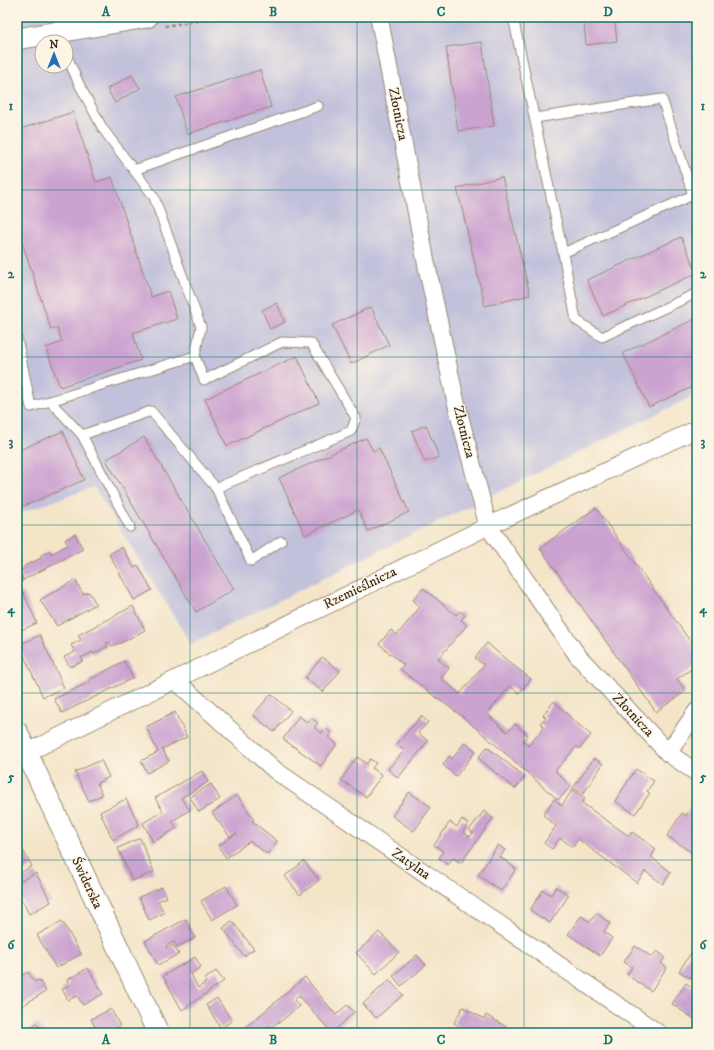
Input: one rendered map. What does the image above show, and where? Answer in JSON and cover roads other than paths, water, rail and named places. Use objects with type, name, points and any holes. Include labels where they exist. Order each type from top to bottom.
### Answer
[{"type":"street","points":[[72,34],[147,17]]},
{"type":"street","name":"Złotnicza","points":[[379,17],[426,262],[456,398],[488,526],[578,656],[668,753],[697,773]]},
{"type":"street","points":[[17,39],[34,38]]},
{"type":"street","name":"Rzemieślnicza","points":[[26,753],[488,526],[697,429]]},
{"type":"street","name":"Zatylna","points":[[175,680],[276,771],[658,1033]]},
{"type":"street","points":[[668,753],[697,711]]},
{"type":"street","name":"Świderska","points":[[17,732],[154,1031]]},
{"type":"lane","points":[[513,17],[576,320],[602,337],[697,293]]},
{"type":"lane","points":[[74,74],[78,84],[104,129],[154,197],[200,327],[195,356],[204,380],[282,342],[311,343],[356,418],[351,430],[216,488]]},
{"type":"lane","points":[[535,118],[662,99],[697,206]]},
{"type":"lane","points":[[134,170],[318,106]]},
{"type":"lane","points":[[563,253],[693,195]]},
{"type":"lane","points":[[17,338],[31,407],[195,356]]},
{"type":"lane","points":[[50,401],[82,435],[130,527]]},
{"type":"lane","points":[[82,435],[151,411],[216,488],[251,561],[281,541]]}]
